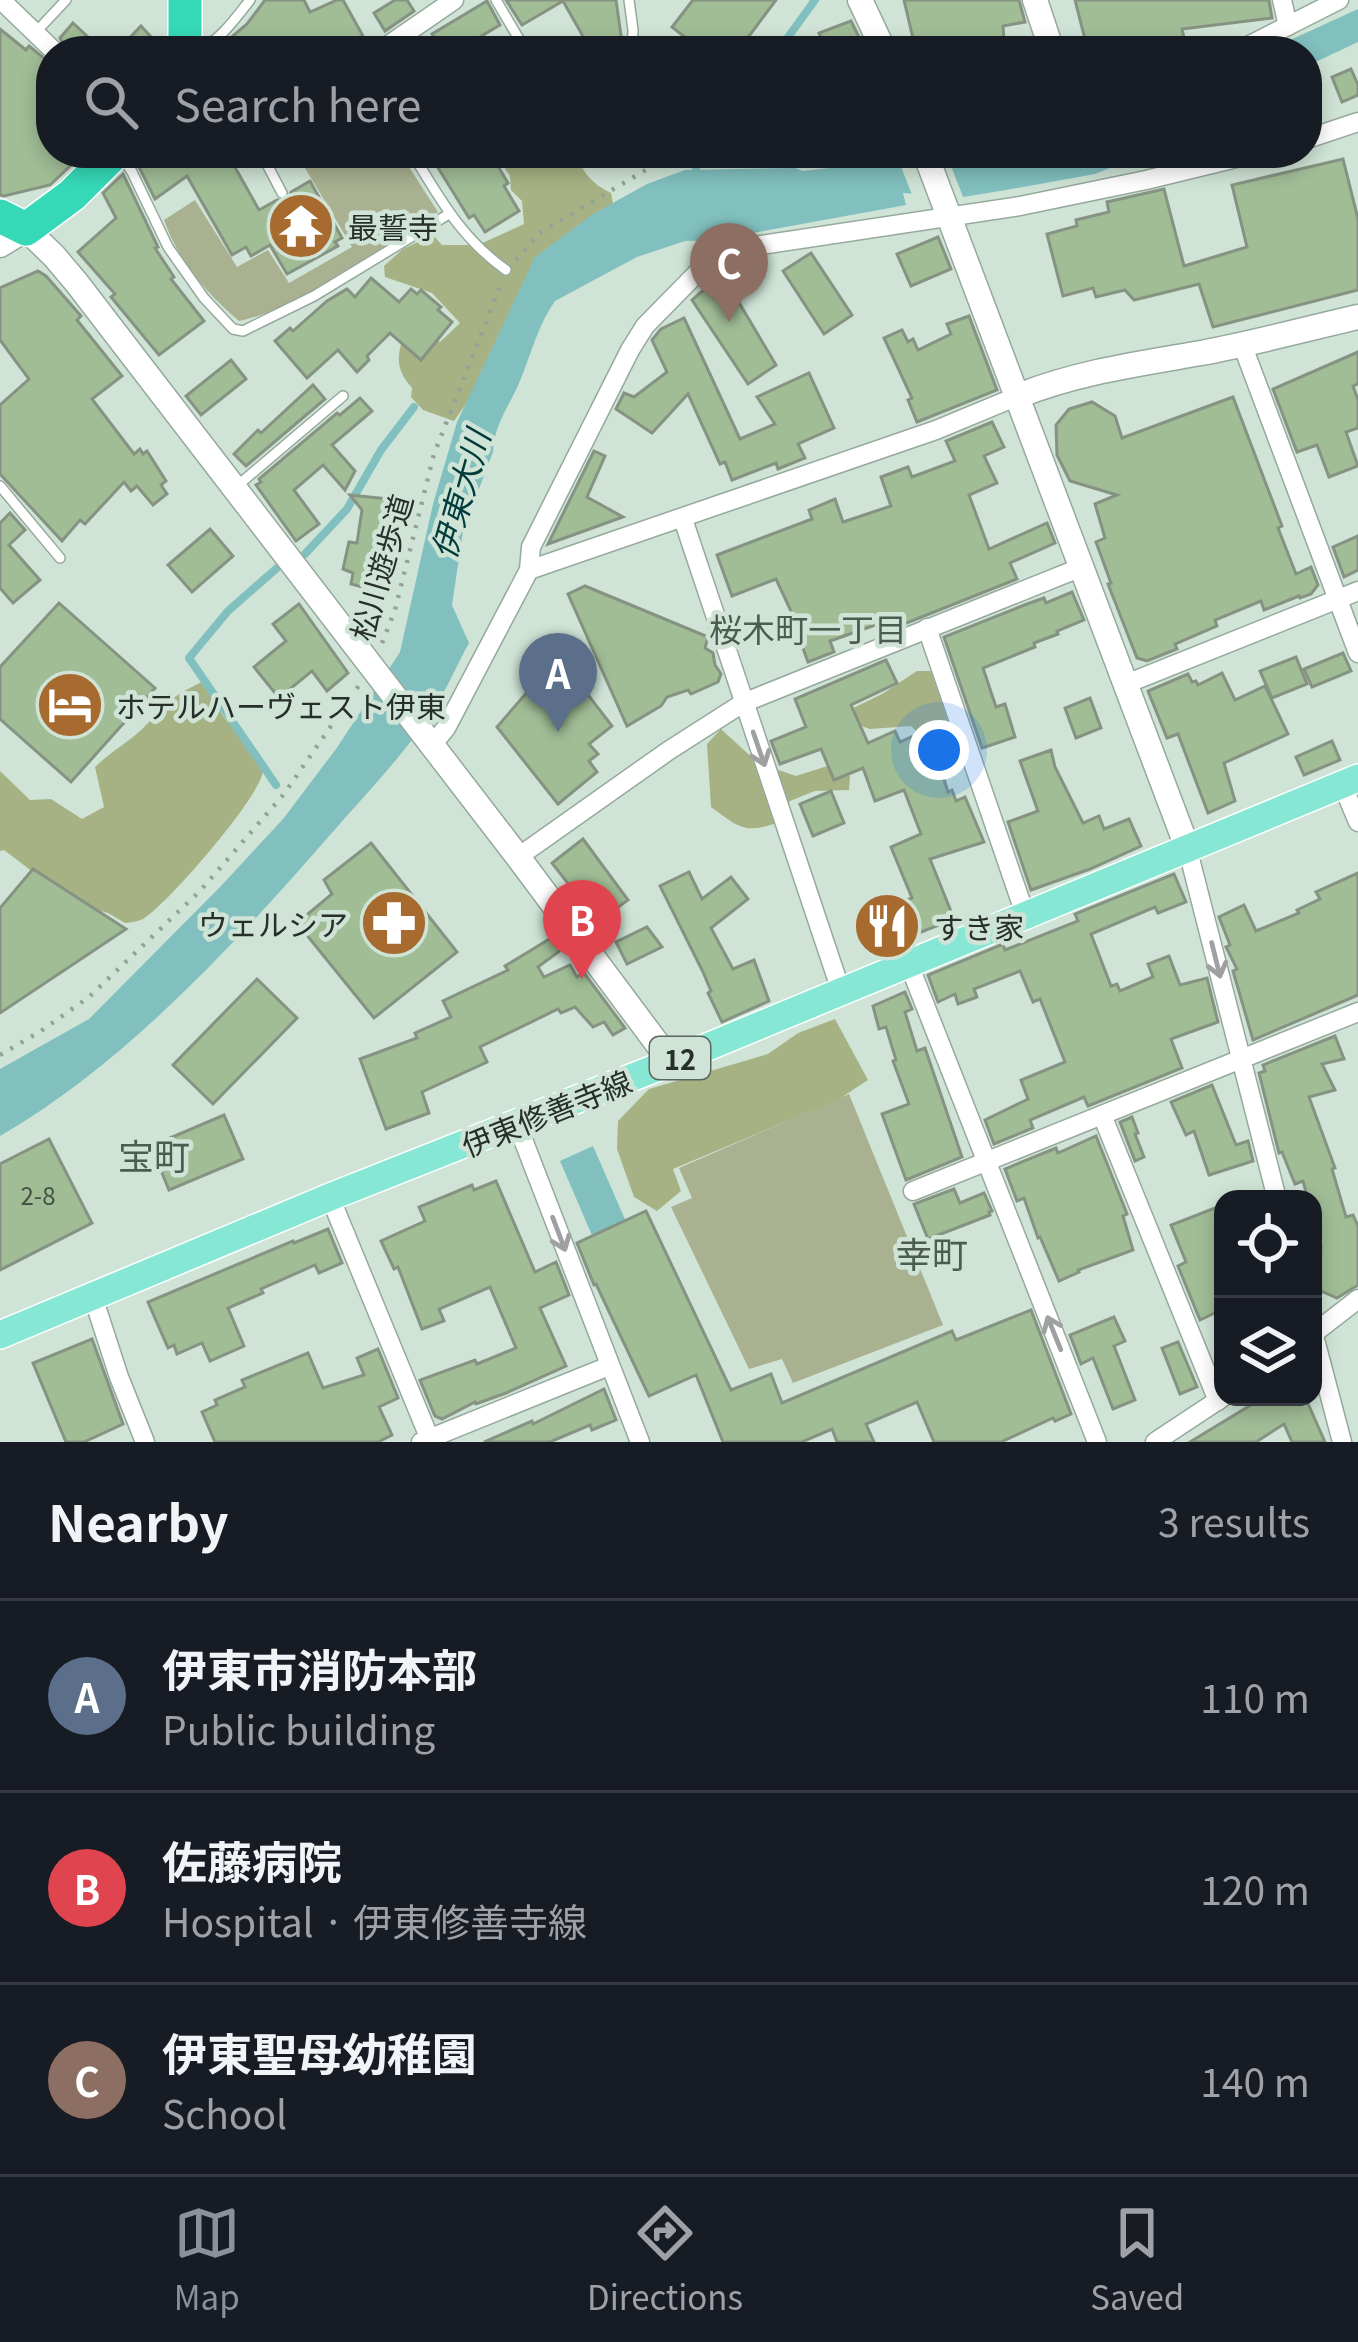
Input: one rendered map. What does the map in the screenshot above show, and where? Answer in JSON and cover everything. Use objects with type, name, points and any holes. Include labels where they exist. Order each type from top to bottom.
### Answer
[{"type":"highway","points":[[185,0],[185,36]]},
{"type":"highway","points":[[8,230],[59,206],[100,168]]},
{"type":"main road","name":"伊東修善寺線","points":[[0,1335],[1350,781]]},
{"type":"street","points":[[1,0],[37,36]]},
{"type":"street","points":[[402,36],[454,0]]},
{"type":"street","points":[[860,0],[877,36]]},
{"type":"street","points":[[1035,0],[1047,36]]},
{"type":"street","points":[[1282,0],[1288,26]]},
{"type":"street","points":[[1268,36],[1339,0]]},
{"type":"street","points":[[1322,136],[1356,128]]},
{"type":"street","points":[[931,168],[1187,847],[1275,1190]]},
{"type":"street","points":[[428,740],[446,728],[529,571],[531,548],[630,350],[645,326],[714,258],[742,248],[1195,168]]},
{"type":"street","points":[[8,230],[76,282],[671,1062]]},
{"type":"street","points":[[529,571],[937,430],[1056,381],[1358,317]]},
{"type":"street","points":[[1242,344],[1358,653]]},
{"type":"street","points":[[683,519],[841,991]]},
{"type":"street","points":[[518,857],[743,703],[1082,567]]},
{"type":"street","points":[[1126,684],[1358,591]]},
{"type":"street","points":[[927,628],[1025,914]]},
{"type":"street","points":[[1350,781],[1358,823]]},
{"type":"street","points":[[908,962],[1097,1442]]},
{"type":"street","points":[[913,1191],[1358,1012]]},
{"type":"street","points":[[1102,1115],[1214,1382]]},
{"type":"street","points":[[517,1124],[640,1442]]},
{"type":"street","points":[[330,1197],[427,1441],[609,1366]]},
{"type":"street","points":[[93,1297],[145,1442]]},
{"type":"street","points":[[1322,1326],[1358,1299]]},
{"type":"street","points":[[1322,1367],[1342,1442]]},
{"type":"street","points":[[1155,1442],[1214,1404]]},
{"type":"lane","points":[[34,33],[67,0]]},
{"type":"lane","points":[[217,36],[250,0]]},
{"type":"lane","points":[[496,0],[517,36]]},
{"type":"lane","points":[[628,0],[632,36]]},
{"type":"lane","points":[[129,168],[168,247],[204,298],[233,328],[243,331],[314,296],[449,214]]},
{"type":"lane","points":[[269,168],[282,194]]},
{"type":"lane","points":[[421,168],[457,226],[506,270]]},
{"type":"lane","points":[[235,488],[343,396]]},
{"type":"lane","points":[[0,486],[60,558]]},
{"type":"path","name":"松川遊歩道","points":[[0,1055],[89,997],[201,890],[284,794],[327,728],[375,672],[434,454],[506,270],[541,232],[644,168]]},
{"type":"green space","points":[[305,168],[410,168],[438,212],[314,291],[239,321],[195,275],[164,220],[195,200],[237,267],[268,250],[289,283],[352,247]]},
{"type":"green space","points":[[505,168],[582,168],[611,193],[614,209],[454,421],[423,410],[411,397],[399,356],[404,333],[418,328],[440,342],[460,323],[432,293],[385,277],[384,266],[403,249],[433,235],[442,245],[478,245],[524,224],[522,201],[511,190]]},
{"type":"green space","points":[[917,671],[931,671],[954,739],[937,745],[911,726],[870,729],[835,717],[882,694]]},
{"type":"green space","points":[[202,682],[226,720],[252,743],[263,770],[232,824],[155,910],[125,923],[75,904],[0,851],[0,771],[30,800],[51,799],[82,819],[104,807],[95,767],[172,699]]},
{"type":"green space","points":[[721,729],[758,763],[796,776],[843,761],[850,777],[849,790],[815,791],[790,801],[779,822],[767,826],[736,824],[711,807],[707,744]]},
{"type":"green space","points":[[835,1019],[868,1080],[839,1099],[673,1169],[681,1191],[657,1211],[634,1197],[617,1149],[618,1121],[649,1089],[768,1054],[798,1033]]},
{"type":"green space","points":[[849,1094],[943,1325],[793,1383],[782,1359],[749,1369],[671,1207],[692,1198],[679,1168]]},
{"type":"water","points":[[1358,9],[1358,42],[1322,59],[1322,36],[1299,36]]},
{"type":"water","name":"伊東大川","points":[[1110,168],[963,197],[903,193],[906,205],[714,240],[685,241],[637,257],[555,301],[499,424],[463,531],[452,605],[469,643],[430,715],[294,876],[177,999],[91,1074],[0,1136],[0,1069],[89,1019],[220,887],[283,819],[400,652],[457,422],[535,257],[593,214],[647,184],[685,170]]},
{"type":"water","points":[[593,1146],[627,1224],[594,1240],[560,1161]]},
{"type":"pier","points":[[902,168],[952,168],[965,202],[914,200]]},
{"type":"building","points":[[265,0],[304,0],[310,12],[343,0],[363,36],[233,36]]},
{"type":"building","points":[[395,0],[407,0],[414,11],[385,31],[374,13]]},
{"type":"building","points":[[506,0],[616,0],[621,36],[583,36],[563,1],[522,25]]},
{"type":"building","points":[[693,0],[776,0],[749,36],[683,36],[672,27]]},
{"type":"building","points":[[904,0],[1019,0],[1025,22],[1003,26],[1004,36],[912,36]]},
{"type":"building","points":[[1075,0],[1269,0],[1272,18],[1182,29],[1184,36],[1084,36]]},
{"type":"building","points":[[487,1],[500,25],[482,36],[432,34]]},
{"type":"building","points":[[851,21],[858,36],[820,36]]},
{"type":"building","points":[[73,23],[87,36],[62,36]]},
{"type":"building","points":[[141,26],[150,36],[131,36]]},
{"type":"building","points":[[0,29],[26,50],[29,46],[36,52],[36,168],[68,168],[50,185],[0,195]]},
{"type":"building","points":[[1351,69],[1358,95],[1342,102],[1332,77]]},
{"type":"building","points":[[1343,159],[1358,219],[1358,290],[1213,327],[1199,284],[1134,300],[1125,290],[1096,297],[1093,288],[1063,296],[1047,234],[1109,212],[1107,202],[1164,189],[1184,266],[1247,247],[1232,185],[1322,168],[1322,164]]},
{"type":"building","points":[[140,168],[235,168],[259,210],[287,200],[291,192],[310,181],[342,238],[335,242],[338,246],[287,274],[270,245],[251,256],[246,247],[232,255],[187,176],[155,199]]},
{"type":"building","points":[[438,168],[499,168],[519,211],[485,232],[474,215],[469,218]]},
{"type":"building","points":[[123,174],[171,279],[204,321],[159,355],[78,252],[116,218],[103,193]]},
{"type":"building","points":[[938,237],[951,269],[911,286],[897,254]]},
{"type":"building","points":[[811,253],[852,315],[824,334],[783,271]]},
{"type":"building","points":[[38,271],[81,316],[77,320],[122,376],[92,399],[134,454],[147,451],[166,481],[161,485],[167,494],[153,505],[137,486],[131,491],[124,482],[62,541],[0,474],[0,405],[29,379],[0,340],[0,288]]},
{"type":"building","points":[[722,274],[776,365],[748,384],[692,300]]},
{"type":"building","points":[[371,278],[399,302],[411,289],[417,294],[421,290],[452,322],[421,360],[390,333],[357,372],[338,350],[307,378],[275,341],[347,289],[355,297]]},
{"type":"building","points":[[969,316],[997,390],[917,422],[908,400],[912,398],[884,338],[902,330],[918,350],[951,334],[947,324]]},
{"type":"building","points":[[684,318],[740,439],[775,424],[757,397],[809,373],[834,428],[798,444],[805,458],[732,480],[688,394],[652,433],[616,409],[624,393],[634,397],[667,372],[652,340],[661,329]]},
{"type":"building","points":[[1358,352],[1358,384],[1353,386],[1358,428],[1346,432],[1358,466],[1329,477],[1317,445],[1297,452],[1273,389]]},
{"type":"building","points":[[231,360],[246,379],[201,415],[186,396]]},
{"type":"building","points":[[313,385],[325,399],[246,466],[234,454]]},
{"type":"building","points":[[1233,397],[1296,574],[1311,567],[1318,585],[1300,598],[1264,610],[1261,601],[1215,620],[1217,626],[1175,644],[1177,649],[1147,661],[1137,658],[1096,542],[1105,538],[1095,504],[1117,495],[1070,481],[1057,455],[1056,425],[1069,409],[1092,402],[1115,416],[1122,438]]},
{"type":"building","points":[[360,398],[372,411],[332,445],[355,471],[345,490],[323,465],[294,490],[319,524],[296,541],[256,485]]},
{"type":"building","points":[[992,422],[1004,447],[984,456],[997,483],[969,495],[989,549],[1047,523],[1055,543],[1010,563],[1017,579],[899,626],[895,618],[830,641],[834,652],[808,662],[800,640],[804,639],[776,579],[732,596],[717,555],[812,519],[809,510],[835,499],[843,522],[891,506],[881,477],[908,467],[912,477],[955,461],[946,441]]},
{"type":"building","points":[[594,451],[605,456],[587,497],[623,517],[548,544]]},
{"type":"building","points":[[350,495],[399,500],[394,530],[400,531],[387,594],[351,584],[353,573],[343,569],[349,542],[357,543],[362,510]]},
{"type":"building","points":[[10,513],[25,530],[9,545],[40,580],[13,603],[0,588],[0,523]]},
{"type":"building","points":[[210,529],[233,556],[192,592],[168,565]]},
{"type":"building","points":[[1358,536],[1358,570],[1344,577],[1333,547]]},
{"type":"building","points":[[585,586],[708,637],[705,648],[713,653],[721,674],[718,682],[691,694],[688,690],[667,697],[661,706],[627,726],[568,594]]},
{"type":"building","points":[[1072,592],[1084,620],[983,668],[996,707],[1005,704],[1015,737],[982,748],[944,637],[1044,598],[1046,603]]},
{"type":"building","name":"ホテルハーヴェスト伊東","points":[[59,603],[155,688],[71,782],[0,719],[0,667]]},
{"type":"building","points":[[299,604],[348,673],[327,691],[312,671],[279,698],[254,667],[286,641],[273,624]]},
{"type":"building","points":[[1343,653],[1351,671],[1312,687],[1304,669]]},
{"type":"building","points":[[1296,657],[1307,684],[1272,698],[1260,671]]},
{"type":"building","points":[[886,660],[897,683],[851,705],[868,743],[895,731],[900,742],[911,737],[918,753],[933,744],[948,792],[952,790],[956,801],[965,797],[984,842],[930,859],[954,919],[879,949],[866,917],[912,898],[891,847],[921,834],[904,790],[875,801],[863,768],[834,780],[821,749],[780,764],[771,741],[806,727],[795,699]]},
{"type":"building","points":[[565,665],[612,726],[589,744],[598,754],[589,761],[597,772],[558,804],[497,727],[541,676],[546,682]]},
{"type":"building","points":[[1222,673],[1235,700],[1265,686],[1288,734],[1224,763],[1235,801],[1208,813],[1178,734],[1167,738],[1148,691],[1188,674],[1198,685]]},
{"type":"building","points":[[1090,698],[1101,728],[1076,738],[1065,708]]},
{"type":"building","points":[[1332,741],[1340,760],[1304,775],[1296,757]]},
{"type":"building","points":[[1051,750],[1083,823],[1099,816],[1104,829],[1129,819],[1141,846],[1031,890],[1008,822],[1038,811],[1020,761]]},
{"type":"building","points":[[831,791],[844,823],[813,836],[800,804]]},
{"type":"building","points":[[583,839],[628,900],[598,922],[552,863]]},
{"type":"building","points":[[371,843],[457,952],[374,1018],[297,923],[332,894],[324,880]]},
{"type":"building","points":[[33,869],[126,929],[0,1013],[0,908]]},
{"type":"building","points":[[689,872],[702,899],[731,877],[748,899],[711,928],[733,969],[754,960],[769,1001],[722,1022],[660,886]]},
{"type":"building","points":[[1358,873],[1358,995],[1253,1040],[1219,917],[1244,905],[1256,931],[1299,913],[1297,910],[1320,899],[1316,892]]},
{"type":"building","points":[[1174,874],[1186,902],[1158,913],[1155,907],[1091,934],[1111,986],[1117,984],[1120,991],[1153,977],[1148,964],[1169,956],[1180,985],[1207,978],[1218,1022],[1171,1039],[1182,1068],[1088,1106],[1084,1097],[1030,1120],[1033,1128],[994,1144],[985,1120],[1028,1099],[1021,1080],[1065,1062],[1040,999],[1033,1002],[1020,971],[974,989],[977,997],[958,1004],[955,994],[938,1002],[928,975],[1003,944],[1005,950],[1078,921],[1075,914]]},
{"type":"building","points":[[647,927],[662,947],[627,964],[616,942]]},
{"type":"building","points":[[556,935],[565,947],[538,967],[544,977],[570,965],[577,977],[584,973],[625,1028],[613,1035],[604,1022],[593,1027],[575,1007],[561,1013],[558,1009],[480,1047],[487,1062],[422,1092],[429,1113],[386,1129],[360,1059],[417,1038],[415,1033],[451,1017],[443,1001],[508,970],[505,966]]},
{"type":"building","points":[[257,979],[297,1018],[213,1104],[173,1065]]},
{"type":"building","points":[[905,992],[912,1009],[905,1012],[917,1051],[925,1048],[962,1157],[906,1180],[882,1114],[909,1104],[886,1027],[879,1029],[873,1006]]},
{"type":"building","points":[[1335,1036],[1344,1059],[1322,1064],[1335,1090],[1309,1097],[1335,1168],[1346,1217],[1353,1215],[1358,1226],[1358,1285],[1337,1298],[1322,1291],[1322,1190],[1306,1190],[1303,1181],[1295,1184],[1279,1153],[1259,1073],[1265,1071],[1263,1065]]},
{"type":"building","points":[[1212,1085],[1236,1145],[1248,1141],[1253,1161],[1209,1175],[1194,1131],[1186,1135],[1171,1102]]},
{"type":"building","points":[[224,1115],[243,1159],[169,1190],[151,1146]]},
{"type":"building","points":[[1132,1117],[1144,1157],[1135,1161],[1120,1122]]},
{"type":"building","points":[[1096,1136],[1127,1214],[1123,1216],[1133,1250],[1059,1281],[1024,1198],[1017,1201],[1005,1169]]},
{"type":"building","points":[[49,1139],[92,1223],[0,1270],[0,1164]]},
{"type":"building","points":[[496,1181],[535,1272],[556,1262],[569,1295],[540,1308],[566,1366],[442,1419],[435,1416],[420,1380],[516,1348],[490,1287],[439,1309],[444,1321],[422,1329],[398,1267],[394,1269],[381,1241],[425,1221],[419,1207],[472,1185],[474,1190]]},
{"type":"building","points":[[954,1189],[960,1203],[984,1193],[990,1215],[928,1239],[914,1204]]},
{"type":"building","points":[[1214,1208],[1214,1313],[1200,1320],[1178,1266],[1186,1262],[1171,1225]]},
{"type":"building","points":[[646,1211],[731,1390],[771,1374],[782,1403],[952,1331],[956,1340],[1031,1310],[1071,1414],[1001,1442],[934,1442],[917,1402],[866,1424],[874,1442],[837,1442],[832,1429],[802,1442],[723,1442],[696,1375],[649,1396],[577,1243]]},
{"type":"building","points":[[328,1229],[342,1263],[319,1273],[315,1265],[228,1308],[244,1346],[210,1361],[202,1343],[177,1354],[174,1345],[168,1348],[148,1302]]},
{"type":"building","points":[[1114,1317],[1125,1341],[1114,1346],[1135,1400],[1113,1409],[1093,1358],[1081,1364],[1070,1335]]},
{"type":"building","points":[[92,1339],[123,1424],[84,1442],[66,1442],[33,1363]]},
{"type":"building","points":[[1178,1342],[1197,1387],[1180,1394],[1162,1348]]},
{"type":"building","points":[[378,1349],[398,1398],[379,1407],[392,1435],[378,1442],[215,1442],[202,1412],[217,1405],[215,1400],[245,1387],[242,1380],[308,1353],[323,1388],[364,1375],[357,1358]]},
{"type":"building","points":[[604,1389],[616,1420],[550,1442],[484,1442],[533,1424]]},
{"type":"building","points":[[1249,1406],[1309,1406],[1325,1442],[1292,1442],[1284,1424],[1256,1442],[1190,1442]]},
{"type":"waterway","points":[[789,36],[815,0]]},
{"type":"waterway","points":[[696,168],[699,179]]},
{"type":"waterway","points":[[305,554],[347,509],[381,450],[414,407]]},
{"type":"waterway","points":[[276,785],[189,658],[228,611],[277,568]]},
{"type":"place","name":"最誓寺","points":[[301,226]]},
{"type":"place","name":"伊東聖母幼稚園","points":[[729,322]]},
{"type":"place","name":"ホテルハーヴェスト伊東","points":[[70,705]]},
{"type":"place","name":"伊東市消防本部","points":[[558,732]]},
{"type":"place","name":"ウェルシア","points":[[394,923]]},
{"type":"place","name":"すき家","points":[[887,926]]},
{"type":"place","name":"佐藤病院","points":[[582,979]]},
{"type":"district","name":"桜木町一丁目","points":[[808,628]]},
{"type":"district","name":"宝町","points":[[154,1154]]},
{"type":"district","name":"幸町","points":[[932,1252]]}]
